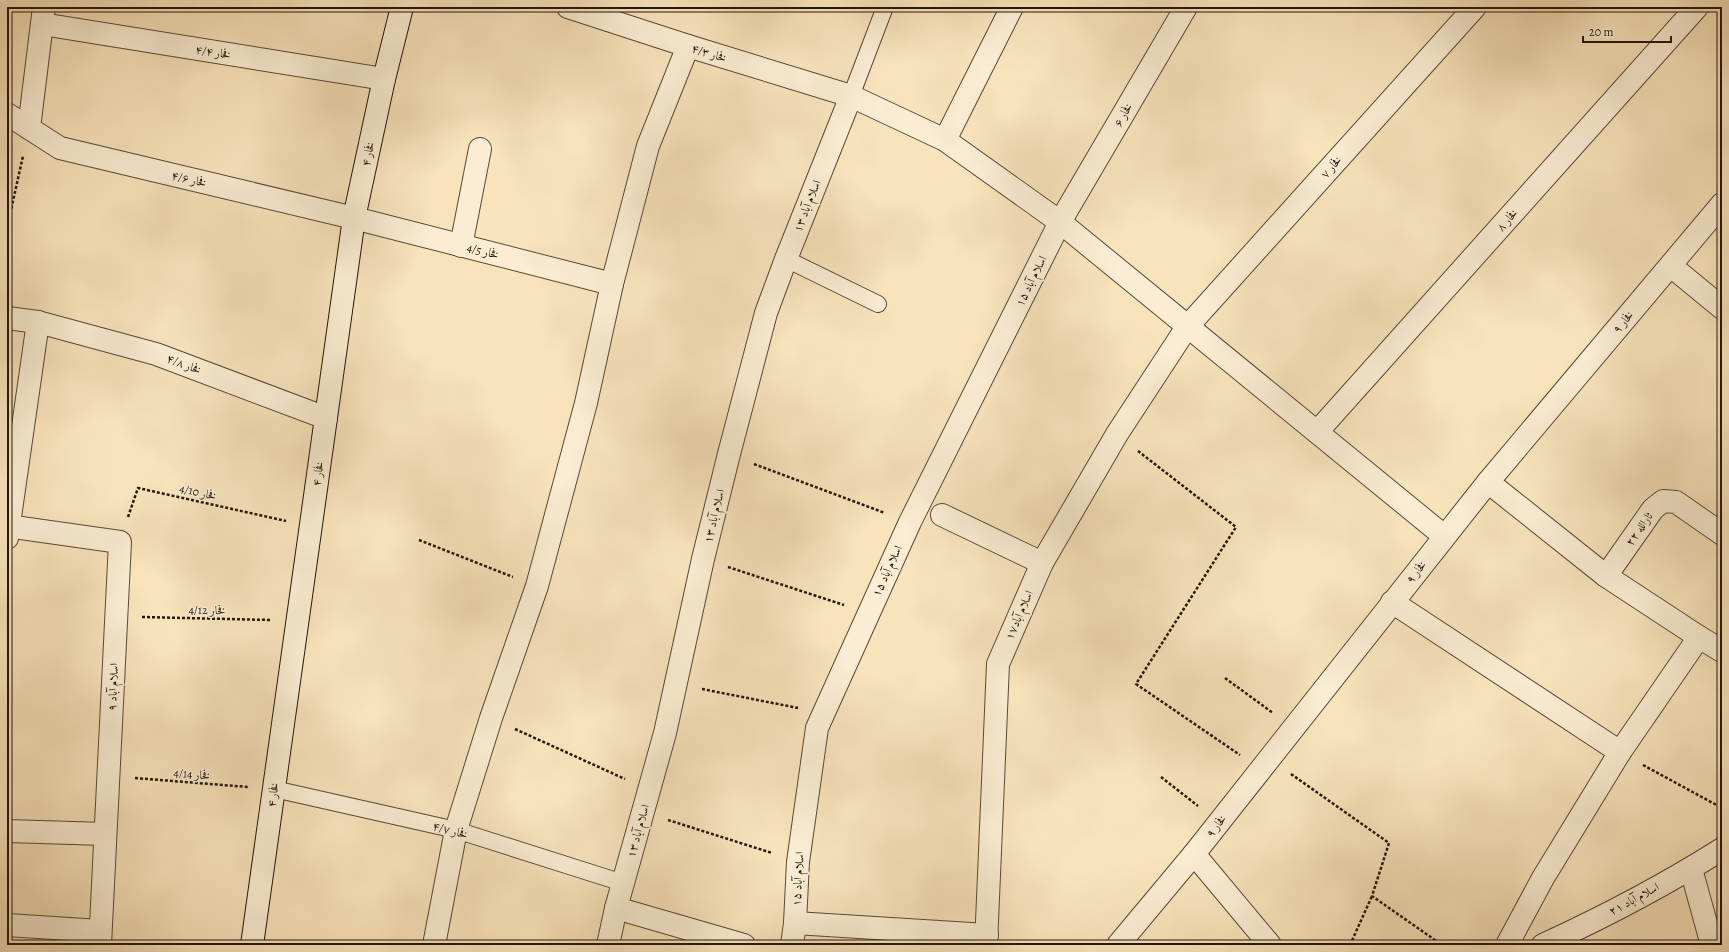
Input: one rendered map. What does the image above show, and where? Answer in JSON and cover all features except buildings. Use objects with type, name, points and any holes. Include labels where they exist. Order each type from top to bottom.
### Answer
[{"type":"street","name":"فخار ۴","points":[[252,945],[354,218],[384,79],[402,7]]},
{"type":"street","points":[[945,140],[1012,7]]},
{"type":"street","name":"فخار ۶","points":[[1060,222],[1186,7]]},
{"type":"street","name":"فخار ۷","points":[[1187,327],[1475,7]]},
{"type":"street","name":"فخار ۸","points":[[1317,432],[1697,7]]},
{"type":"street","name":"فخار ۴/۳","points":[[575,8],[688,46],[851,96],[945,140],[1060,222],[1444,536]]},
{"type":"street","name":"فخار ۴/۴","points":[[43,16],[384,79]]},
{"type":"street","points":[[29,128],[43,16]]},
{"type":"street","points":[[434,945],[456,830],[491,718],[537,586],[586,403],[612,284],[648,146],[688,46]]},
{"type":"street","name":"اسلام آباد ۱۳","points":[[608,945],[616,908],[665,733],[703,559],[766,313],[851,96]]},
{"type":"street","name":"فخار ۴/۶","points":[[7,114],[60,148],[354,218]]},
{"type":"street","points":[[460,246],[480,149]]},
{"type":"street","name":"فخار ۹","points":[[1118,945],[1194,854],[1488,482],[1722,204]]},
{"type":"street","name":"فخار 4/5","points":[[354,218],[612,284]]},
{"type":"street","name":"اسلام آباد ۱۵","points":[[792,945],[795,923],[798,862],[817,728],[868,612],[910,522],[1060,222]]},
{"type":"street","points":[[1671,266],[1722,308]]},
{"type":"street","name":"فخار ۴/۸","points":[[7,318],[38,322],[156,354],[326,418]]},
{"type":"street","points":[[38,322],[8,530],[120,542]]},
{"type":"street","name":"اسلام آباد۱۷","points":[[986,940],[998,664],[1042,563],[1117,434],[1187,327]]},
{"type":"street","points":[[1488,482],[1606,576],[1699,637],[1722,650]]},
{"type":"street","name":"ثارالله ۲۲","points":[[1606,576],[1653,509],[1663,501],[1676,502],[1722,534]]},
{"type":"street","points":[[942,515],[1042,563]]},
{"type":"street","name":"اسلام آباد ۹","points":[[100,938],[120,542]]},
{"type":"street","points":[[1392,602],[1620,752]]},
{"type":"street","points":[[1507,945],[1543,878],[1620,752],[1699,637]]},
{"type":"street","points":[[7,831],[105,834]]},
{"type":"street","name":"اسلام آباد ۲۱","points":[[1543,945],[1578,938],[1722,850]]},
{"type":"street","points":[[1194,854],[1270,945]]},
{"type":"street","points":[[1691,869],[1712,945]]},
{"type":"street","points":[[616,908],[744,945]]},
{"type":"street","points":[[795,923],[986,940]]},
{"type":"street","points":[[7,925],[100,938]]},
{"type":"lane","points":[[851,96],[885,7]]},
{"type":"lane","points":[[786,259],[878,304]]},
{"type":"lane","name":"فخار ۴/۷","points":[[274,790],[456,830],[623,883]]},
{"type":"path","points":[[7,228],[29,128]]},
{"type":"path","points":[[1117,434],[1236,526],[1136,684],[1389,843],[1372,896],[1350,945]]},
{"type":"path","points":[[729,454],[910,522]]},
{"type":"path","name":"فخار 4/10","points":[[120,542],[138,488],[310,527]]},
{"type":"path","points":[[418,540],[537,586]]},
{"type":"path","points":[[703,559],[868,612]]},
{"type":"path","name":"فخار 4/12","points":[[116,616],[297,621]]},
{"type":"path","points":[[1225,678],[1293,728]]},
{"type":"path","points":[[676,684],[824,713]]},
{"type":"path","points":[[491,718],[650,790]]},
{"type":"path","points":[[1620,752],[1722,808]]},
{"type":"path","name":"فخار 4/14","points":[[109,776],[274,790]]},
{"type":"path","points":[[1161,777],[1219,822]]},
{"type":"path","points":[[643,812],[798,862]]},
{"type":"path","points":[[1372,896],[1442,945]]}]
